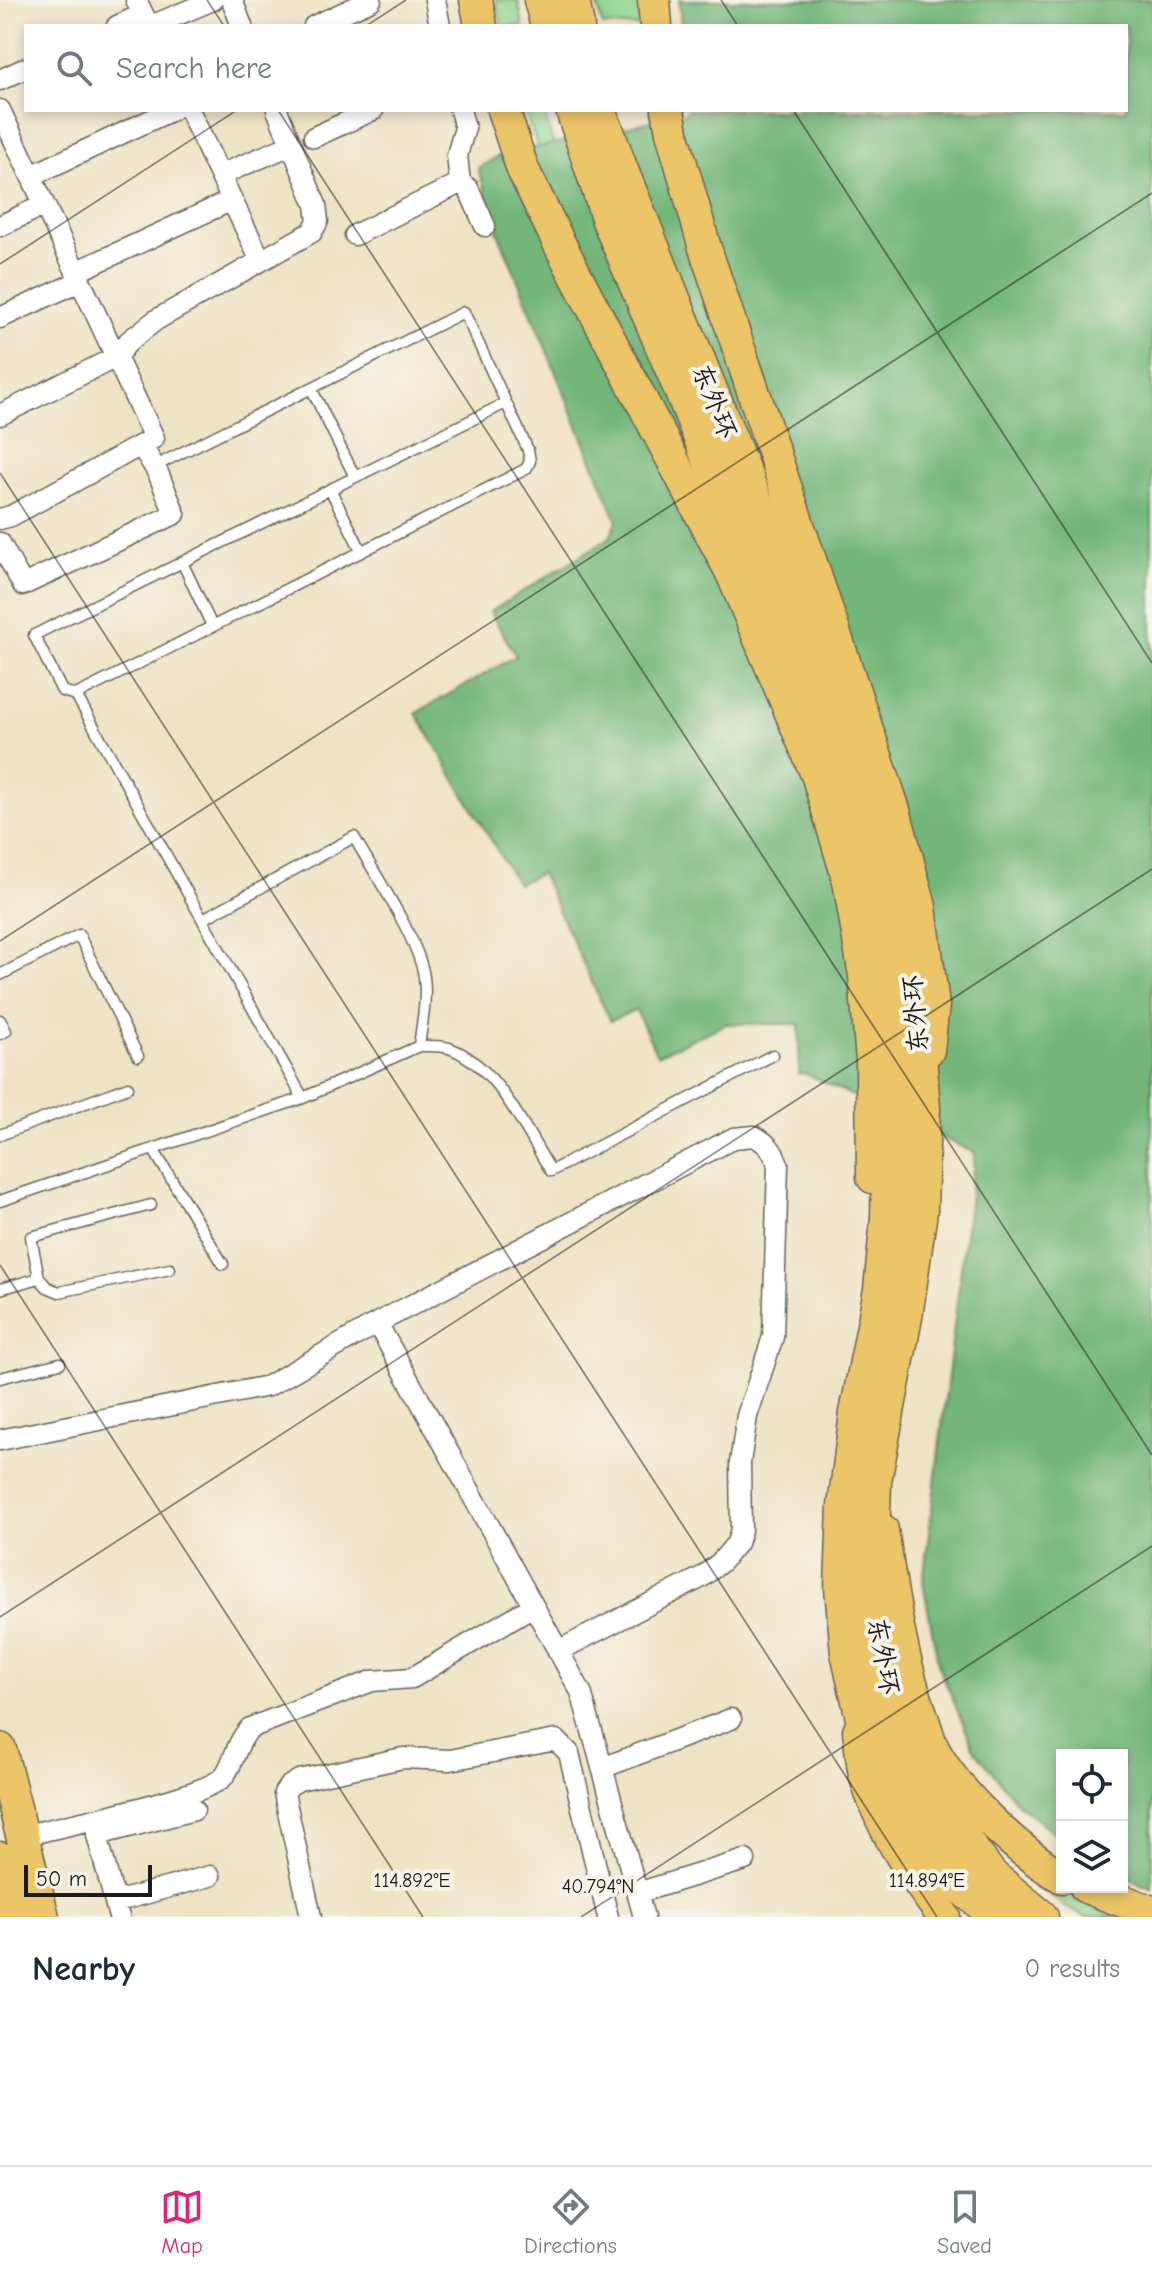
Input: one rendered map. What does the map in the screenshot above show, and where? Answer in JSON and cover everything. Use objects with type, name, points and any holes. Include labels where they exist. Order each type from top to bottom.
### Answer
[{"type":"highway","points":[[541,0],[547,24]]},
{"type":"highway","points":[[572,0],[577,24]]},
{"type":"highway","name":"东外环","points":[[574,112],[609,220],[827,750],[862,860],[890,1008],[891,1073],[888,1218],[881,1290],[863,1380],[845,1506],[842,1588],[848,1652],[862,1714],[883,1772],[914,1828],[959,1885],[998,1917]]},
{"type":"highway","name":"东外环","points":[[600,112],[849,732],[889,857],[913,975],[923,1109],[920,1211],[905,1317],[874,1481],[871,1576],[880,1645],[894,1714],[921,1777],[991,1876],[1041,1917]]},
{"type":"main road","points":[[476,0],[481,24]]},
{"type":"main road","points":[[654,0],[656,24]]},
{"type":"main road","points":[[504,112],[523,170],[561,247],[732,573],[818,777],[849,881],[865,976],[872,1062],[873,1183],[863,1380]]},
{"type":"main road","points":[[668,112],[705,248],[893,807],[920,907],[933,1005],[923,1109]]},
{"type":"main road","points":[[874,1481],[899,1641],[913,1693],[934,1749],[965,1793],[1000,1830],[1056,1872]]},
{"type":"main road","points":[[848,1652],[865,1774],[888,1830],[917,1882],[944,1917]]},
{"type":"main road","points":[[0,1749],[15,1917]]},
{"type":"main road","points":[[11,1847],[43,1917]]},
{"type":"main road","points":[[1102,1893],[1152,1912]]},
{"type":"street","points":[[123,24],[213,0]]},
{"type":"street","points":[[232,0],[241,24]]},
{"type":"street","points":[[318,24],[371,0]]},
{"type":"street","points":[[435,0],[440,24]]},
{"type":"street","points":[[0,80],[24,69]]},
{"type":"street","points":[[0,110],[154,438],[11,516],[0,519]]},
{"type":"street","points":[[31,176],[168,112]]},
{"type":"street","points":[[190,112],[261,261]]},
{"type":"street","points":[[0,415],[116,357],[129,341],[156,320],[312,232],[318,221],[316,205],[278,112]]},
{"type":"street","points":[[314,137],[369,112]]},
{"type":"street","points":[[460,183],[457,155],[465,128],[461,112]]},
{"type":"street","points":[[220,175],[291,145]]},
{"type":"street","points":[[460,183],[468,188],[485,226]]},
{"type":"street","points":[[355,235],[460,183]]},
{"type":"street","points":[[0,318],[232,200]]},
{"type":"street","points":[[0,226],[44,205]]},
{"type":"street","points":[[0,543],[23,585],[175,514],[158,473],[141,445]]},
{"type":"street","points":[[0,1440],[268,1386],[377,1323],[734,1138],[754,1136],[763,1141],[775,1155],[778,1164],[773,1337],[747,1416],[740,1463],[741,1530],[737,1543],[721,1562],[702,1577],[558,1651]]},
{"type":"street","points":[[377,1323],[581,1692],[644,1917]]},
{"type":"street","points":[[11,1847],[194,1793],[224,1776],[239,1739],[250,1728],[372,1681],[412,1678],[533,1606]]},
{"type":"street","points":[[602,1768],[731,1719]]},
{"type":"street","points":[[311,1917],[284,1793],[289,1786],[299,1780],[403,1758],[450,1760],[556,1740],[569,1753],[608,1917]]},
{"type":"street","points":[[194,1810],[97,1835],[117,1910],[210,1876]]},
{"type":"street","points":[[637,1893],[745,1860]]},
{"type":"lane","points":[[165,461],[464,312],[528,450],[530,461],[526,469],[76,695],[62,691],[34,635],[506,403]]},
{"type":"lane","points":[[311,388],[355,477]]},
{"type":"lane","points":[[330,489],[362,552]]},
{"type":"lane","points":[[182,562],[212,626]]},
{"type":"lane","points":[[76,695],[303,1098]]},
{"type":"lane","points":[[203,919],[354,837],[416,950],[423,972],[425,994],[419,1046]]},
{"type":"lane","points":[[0,975],[79,935],[138,1056]]},
{"type":"lane","points":[[0,1020],[6,1031],[0,1034]]},
{"type":"lane","points":[[0,1201],[303,1098],[419,1046],[447,1047],[470,1057],[490,1075],[551,1171],[773,1055]]},
{"type":"lane","points":[[0,1135],[128,1087]]},
{"type":"lane","points":[[153,1149],[223,1264]]},
{"type":"lane","points":[[151,1205],[31,1237],[39,1278],[47,1287],[59,1292],[170,1269]]},
{"type":"lane","points":[[0,1289],[39,1278]]},
{"type":"lane","points":[[0,1378],[60,1363]]},
{"type":"green space","points":[[496,0],[518,0],[523,24],[502,24]]},
{"type":"green space","points":[[596,0],[640,0],[642,24],[602,24]]},
{"type":"green space","points":[[679,0],[1152,0],[1152,1889],[1128,1878],[1128,1749],[1056,1749],[1056,1834],[1019,1805],[974,1749],[939,1667],[923,1582],[975,1153],[806,1074],[799,1074],[799,1024],[726,1024],[657,1055],[636,1010],[610,1021],[541,873],[517,884],[416,713],[516,656],[490,612],[610,537],[617,521],[498,232],[478,168],[497,157],[686,112],[1128,112],[1128,24],[681,24]]},
{"type":"green space","points":[[525,112],[544,112],[556,152],[543,160]]},
{"type":"green space","points":[[1009,1859],[1056,1885],[1056,1893],[1070,1893],[1106,1913],[1120,1917],[1085,1917],[1063,1905]]}]
